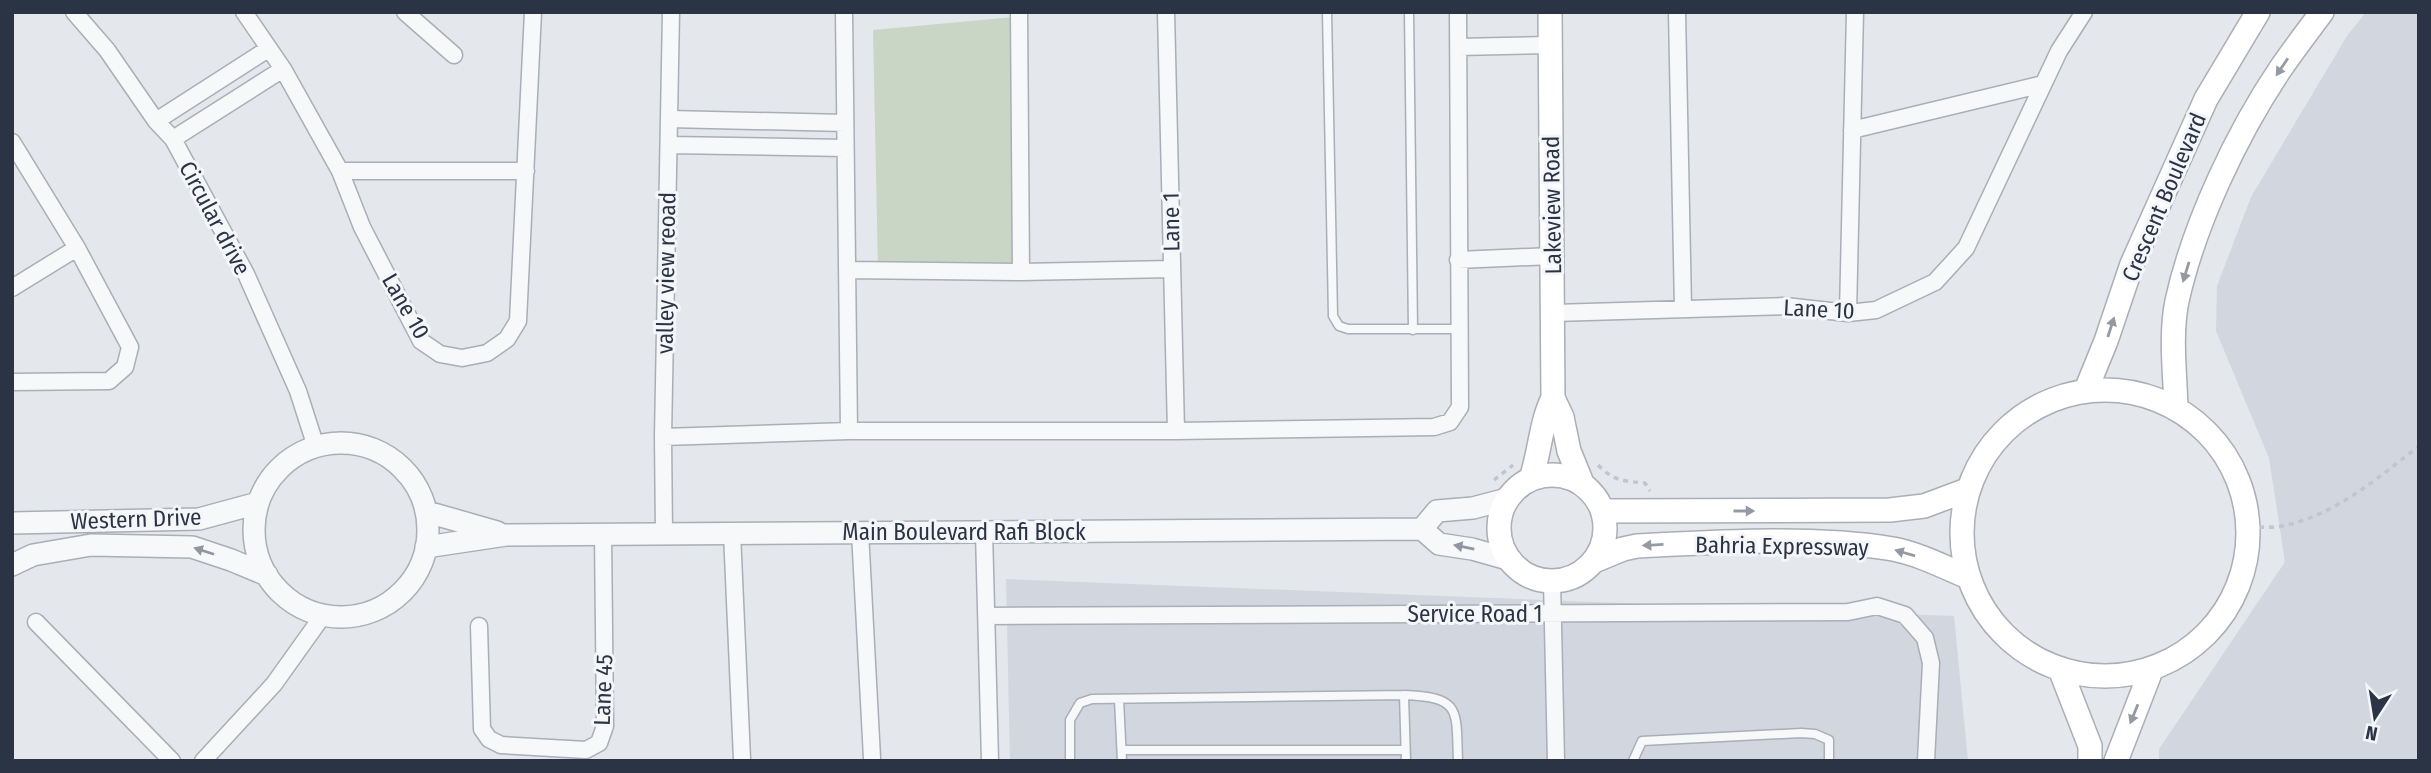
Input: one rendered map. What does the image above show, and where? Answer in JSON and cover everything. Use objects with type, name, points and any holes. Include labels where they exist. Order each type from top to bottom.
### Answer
[{"type":"main road","name":"Lakeview Road","points":[[1550,12],[1553,398]]},
{"type":"main road","name":"Crescent Boulevard","points":[[2086,390],[2132,264],[2206,99],[2258,12]]},
{"type":"main road","name":"Crescent Boulevard","points":[[2176,408],[2176,303],[2200,227],[2234,149],[2280,69],[2322,12]]},
{"type":"main road","points":[[2086,390],[2117,390],[2148,396],[2176,408],[2205,430],[2228,458],[2243,491],[2249,527],[2246,564],[2233,598],[2213,628],[2185,652],[2152,668],[2130,674],[2082,674],[2060,668],[2029,654],[2003,634],[1977,598],[1968,577],[1962,548],[1962,519],[1968,490],[1978,464],[1993,442],[2012,423],[2035,407],[2060,396],[2086,390]]},
{"type":"main road","points":[[1531,479],[1541,446],[1545,414],[1553,398]]},
{"type":"main road","points":[[1553,398],[1562,417],[1569,451],[1582,483]]},
{"type":"main road","points":[[1552,474],[1563,475],[1582,483],[1595,495],[1603,511],[1606,524],[1601,550],[1594,561],[1576,576],[1552,581],[1529,576],[1505,553],[1500,535],[1500,517],[1507,499],[1518,487],[1531,479],[1552,474]]},
{"type":"main road","name":"Bahria Expressway","points":[[1603,511],[1890,510],[1924,506],[1968,490]]},
{"type":"main road","name":"Bahria Expressway","points":[[1594,561],[1637,546],[1811,542],[1895,549],[1933,561],[1968,577]]},
{"type":"main road","points":[[2060,668],[2090,746],[2090,761]]},
{"type":"main road","points":[[2116,761],[2152,668]]},
{"type":"street","name":"Circular drive","points":[[74,12],[107,50],[156,121],[173,139],[246,274],[298,391],[316,447]]},
{"type":"street","name":"Lane 10","points":[[244,12],[282,69],[340,171],[362,228],[421,341],[440,354],[462,358],[487,353],[507,339],[518,321],[533,12]]},
{"type":"street","points":[[405,12],[454,55]]},
{"type":"street","name":"valley view reoad","points":[[664,534],[663,437],[671,12]]},
{"type":"street","points":[[845,12],[849,431]]},
{"type":"street","points":[[1018,12],[1021,272]]},
{"type":"street","name":"Lane 1","points":[[1166,12],[1176,431]]},
{"type":"street","points":[[663,437],[849,431],[1176,431],[1434,427],[1450,422],[1460,407],[1458,12]]},
{"type":"street","points":[[1677,12],[1684,308]]},
{"type":"street","points":[[1848,313],[1855,12]]},
{"type":"street","name":"Lane 10","points":[[1554,313],[1786,306],[1848,313],[1876,310],[1935,282],[1966,248],[2059,51],[2084,12]]},
{"type":"street","points":[[1458,47],[1550,45]]},
{"type":"street","points":[[156,121],[268,49]]},
{"type":"street","points":[[173,139],[282,69]]},
{"type":"street","points":[[1852,130],[2043,84]]},
{"type":"street","points":[[669,119],[845,122]]},
{"type":"street","points":[[12,142],[77,248],[130,347],[125,368],[108,381],[12,382]]},
{"type":"street","points":[[669,145],[845,148]]},
{"type":"street","points":[[340,171],[526,171]]},
{"type":"street","points":[[12,288],[77,248]]},
{"type":"street","points":[[1458,260],[1552,256]]},
{"type":"street","points":[[848,270],[1021,272],[1172,269]]},
{"type":"street","points":[[348,443],[379,451],[393,460],[414,483],[426,512],[428,530],[422,562],[406,587],[383,606],[354,615],[324,614],[302,607],[274,585],[257,552],[254,528],[258,503],[276,472],[294,456],[316,447],[348,443]]},
{"type":"street","points":[[1507,499],[1472,508],[1437,511],[1422,529],[1439,544],[1472,549],[1511,560]]},
{"type":"street","name":"Western Drive","points":[[12,523],[199,519],[258,503]]},
{"type":"street","points":[[426,512],[506,535]]},
{"type":"street","name":"Main Boulevard Rafi Block","points":[[506,535],[1422,529]]},
{"type":"street","points":[[985,531],[990,761]]},
{"type":"street","points":[[860,532],[872,758]]},
{"type":"street","points":[[732,533],[742,760]]},
{"type":"street","name":"Lane 45","points":[[478,626],[482,729],[489,739],[501,745],[586,750],[599,743],[605,726],[603,534]]},
{"type":"street","points":[[426,547],[506,535]]},
{"type":"street","name":"Western Drive","points":[[12,565],[33,555],[91,545],[192,547],[267,575]]},
{"type":"street","points":[[1552,581],[1556,761]]},
{"type":"street","name":"Service Road 1","points":[[987,616],[1848,612],[1877,606],[1905,615],[1924,638],[1931,663],[1926,761]]},
{"type":"street","points":[[203,761],[274,684],[324,614]]},
{"type":"street","points":[[36,622],[172,761]]},
{"type":"lane","points":[[1327,12],[1333,316],[1339,326],[1348,329],[1459,330]]},
{"type":"lane","points":[[1409,12],[1413,330]]},
{"type":"lane","points":[[1404,695],[1406,761]]},
{"type":"lane","points":[[1070,761],[1070,720],[1080,703],[1092,699],[1404,695],[1429,696],[1450,705],[1456,716],[1458,761]]},
{"type":"lane","points":[[1118,699],[1122,761]]},
{"type":"lane","points":[[1633,761],[1642,741],[1801,733],[1815,734],[1829,740],[1829,761]]},
{"type":"lane","points":[[1122,750],[1405,750]]},
{"type":"path","points":[[2249,527],[2280,527],[2325,512],[2372,482],[2419,446]]},
{"type":"shaded area","points":[[2366,12],[2419,12],[2419,761],[2159,761],[2159,749],[2285,562],[2269,458],[2216,331],[2217,286],[2251,197],[2347,36]]},
{"type":"shaded area","points":[[1006,579],[1954,616],[1968,761],[1010,761]]},
{"type":"green space","points":[[1014,17],[1015,269],[878,269],[873,30]]}]
